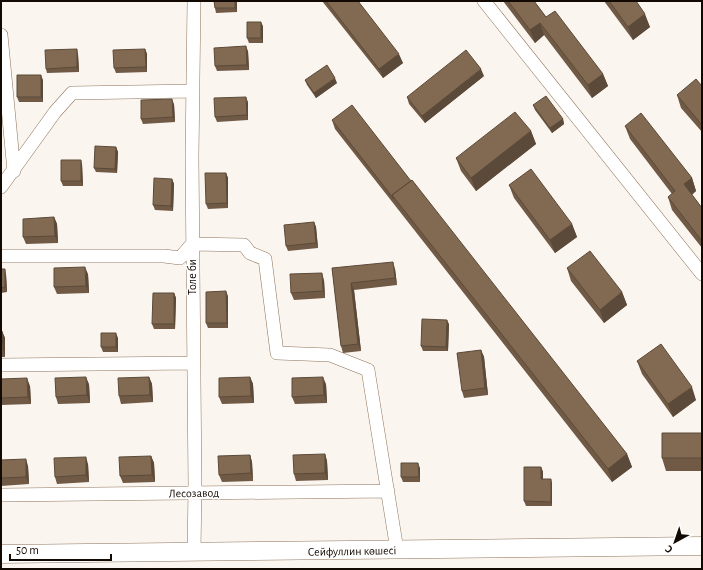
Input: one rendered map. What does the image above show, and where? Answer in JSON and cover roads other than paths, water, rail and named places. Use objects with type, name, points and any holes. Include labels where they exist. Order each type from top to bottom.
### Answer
[{"type":"main road","name":"Сейфуллин көшесі","points":[[1,554],[702,546]]},
{"type":"street","name":"Толе би","points":[[194,1],[192,244],[195,492],[194,552]]},
{"type":"street","points":[[484,1],[702,274]]},
{"type":"street","points":[[1,35],[14,171]]},
{"type":"street","points":[[1,187],[14,171],[55,112],[72,93],[193,91]]},
{"type":"street","points":[[1,256],[164,256],[180,258],[192,244],[244,245],[250,253],[265,259],[277,353],[330,355],[368,370],[397,550]]},
{"type":"street","points":[[1,365],[193,363]]},
{"type":"street","name":"Лесозавод","points":[[1,495],[388,491]]}]
